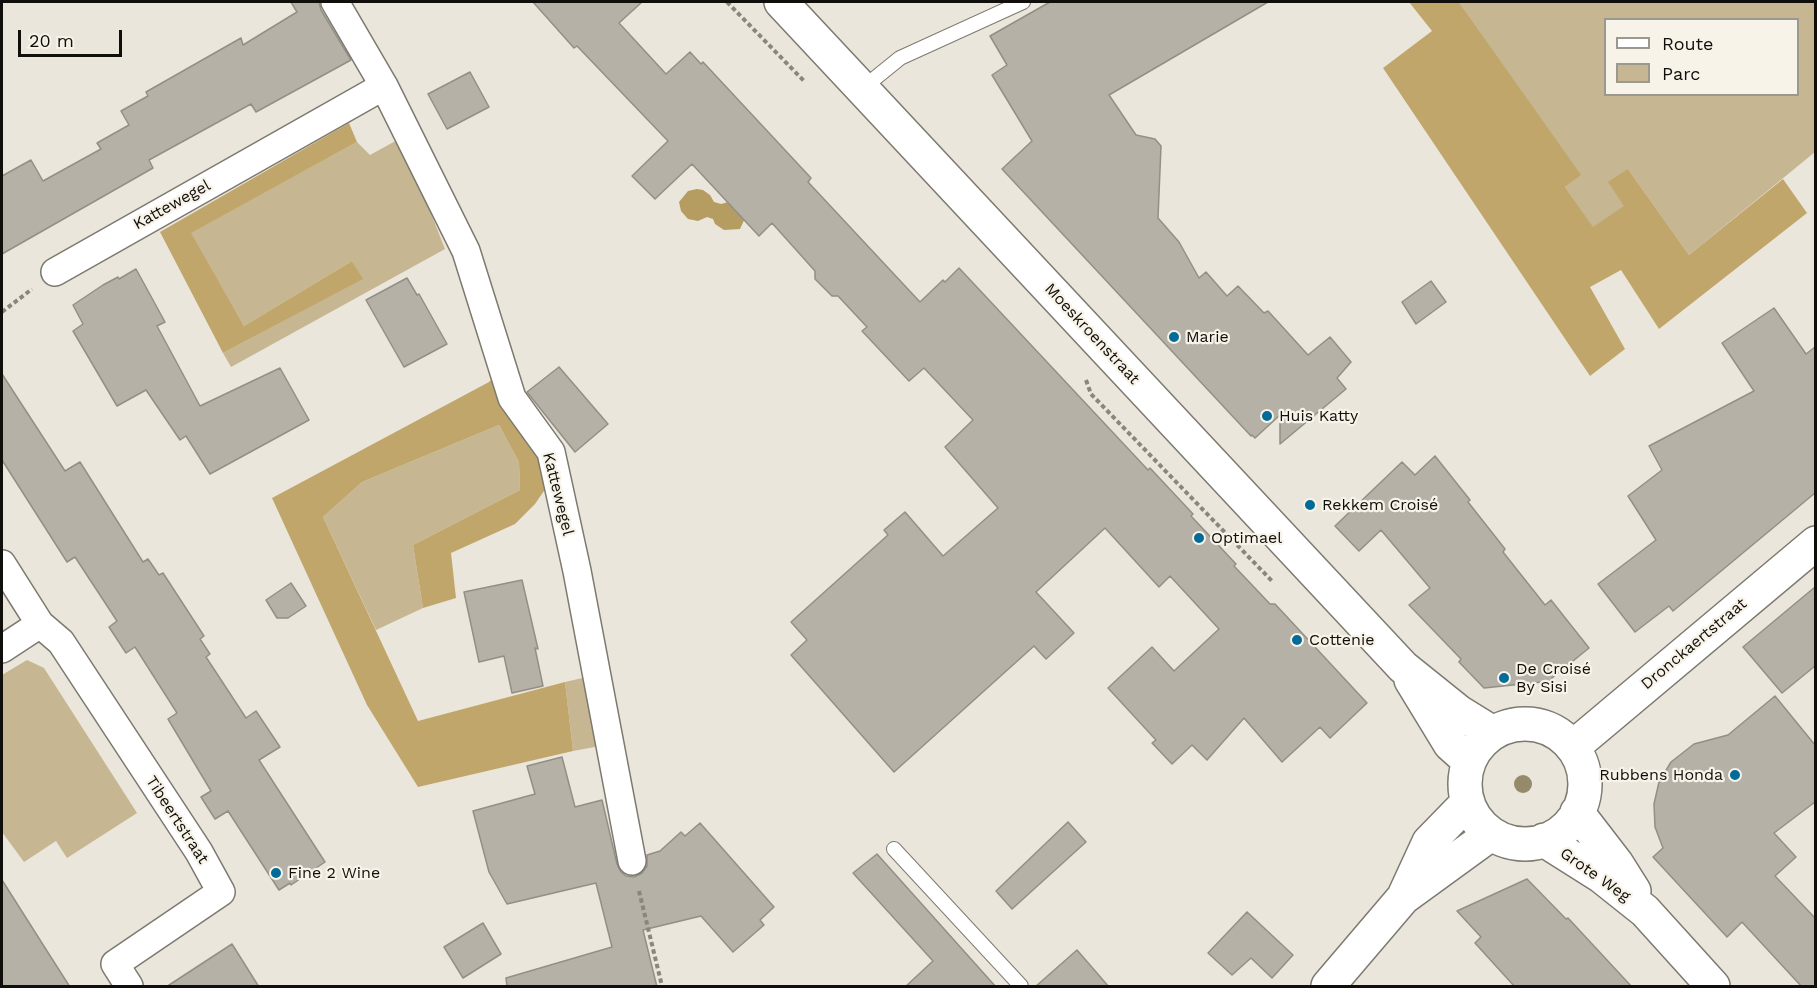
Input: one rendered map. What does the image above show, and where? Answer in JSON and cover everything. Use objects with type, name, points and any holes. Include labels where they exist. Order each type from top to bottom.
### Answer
[{"type":"main road","name":"Moeskroenstraat","points":[[781,2],[1403,667],[1459,712],[1493,733]]},
{"type":"main road","name":"Dronckaertstraat","points":[[1573,747],[1815,543]]},
{"type":"main road","name":"Moeskroenstraat","points":[[1403,667],[1450,744],[1469,761]]},
{"type":"main road","points":[[1517,724],[1538,725],[1557,733],[1573,747],[1582,765],[1585,786],[1577,812],[1560,833],[1544,840],[1528,843],[1512,842],[1491,834],[1476,818],[1468,802],[1465,781],[1469,761],[1479,745],[1493,733],[1501,728],[1517,724]]},
{"type":"main road","points":[[1403,898],[1429,842],[1468,802]]},
{"type":"main road","name":"Grote Weg","points":[[1577,812],[1617,864],[1645,911]]},
{"type":"main road","points":[[1328,987],[1403,898],[1491,834]]},
{"type":"main road","name":"Grote Weg","points":[[1544,840],[1601,876],[1645,911],[1713,987]]},
{"type":"street","name":"Kattewegel","points":[[335,2],[384,86],[466,251],[512,398],[551,452],[577,572],[632,861]]},
{"type":"street","name":"Kattewegel","points":[[55,272],[384,86]]},
{"type":"street","name":"Tibeertstraat","points":[[2,564],[40,624],[61,642],[199,852],[221,892],[115,964],[129,987]]},
{"type":"street","points":[[2,649],[40,624]]},
{"type":"lane","points":[[862,88],[900,58],[1023,2]]},
{"type":"lane","points":[[894,849],[1021,987]]},
{"type":"path","points":[[632,861],[662,987]]},
{"type":"green space","points":[[1459,2],[1815,2],[1815,152],[1689,255],[1628,169],[1625,206],[1593,228],[1565,187],[1580,175]]},
{"type":"green space","points":[[401,138],[445,249],[231,367],[223,353],[362,279],[352,261],[244,326],[190,233],[357,142],[370,155]]},
{"type":"green space","points":[[499,425],[519,462],[520,490],[413,545],[423,608],[376,630],[323,517],[362,482]]},
{"type":"green space","points":[[27,660],[44,668],[137,813],[67,858],[56,841],[24,862],[2,832],[2,675]]},
{"type":"green space","points":[[587,677],[600,746],[573,751],[565,682]]},
{"type":"shaded area","points":[[1409,2],[1459,2],[1581,175],[1565,187],[1593,227],[1624,206],[1608,182],[1628,169],[1689,255],[1783,179],[1807,213],[1659,329],[1621,270],[1590,287],[1625,349],[1590,376],[1383,68],[1432,31]]},
{"type":"shaded area","points":[[349,123],[357,142],[191,233],[244,326],[352,261],[363,279],[223,353],[160,232]]},
{"type":"shaded area","points":[[697,189],[710,195],[714,202],[721,204],[728,202],[745,218],[740,229],[724,230],[715,224],[713,219],[707,217],[698,221],[688,219],[681,211],[679,202],[688,191]]},
{"type":"shaded area","points":[[493,378],[528,435],[550,482],[535,504],[515,524],[451,553],[456,598],[423,608],[413,545],[520,490],[519,462],[499,425],[362,482],[323,517],[418,721],[565,682],[573,751],[418,787],[367,705],[272,498]]},
{"type":"building","points":[[291,2],[319,2],[321,10],[351,60],[256,112],[251,104],[149,160],[153,168],[2,254],[2,176],[31,160],[43,181],[101,149],[97,143],[129,125],[121,111],[148,96],[146,92],[241,38],[243,45],[297,12]]},
{"type":"building","points":[[533,2],[642,2],[619,23],[666,74],[690,52],[701,64],[703,62],[811,178],[808,182],[920,302],[959,268],[1148,470],[1150,468],[1193,514],[1191,516],[1236,564],[1234,566],[1270,604],[1275,604],[1367,703],[1330,738],[1320,727],[1282,762],[1244,718],[1207,760],[1192,745],[1172,764],[1152,743],[1156,740],[1108,688],[1152,647],[1174,671],[1219,629],[1170,576],[1159,587],[1105,528],[1036,592],[1074,633],[1046,659],[1034,646],[894,772],[791,655],[807,640],[791,622],[888,535],[884,530],[905,512],[943,556],[998,508],[945,447],[973,420],[924,368],[909,381],[862,331],[867,327],[838,296],[832,296],[815,279],[815,271],[772,223],[759,236],[692,164],[655,199],[632,176],[668,141],[577,46],[574,48]]},
{"type":"building","points":[[1050,2],[1268,2],[1109,95],[1136,135],[1155,139],[1161,146],[1158,218],[1179,242],[1199,278],[1206,272],[1227,296],[1238,286],[1264,313],[1268,311],[1308,355],[1330,337],[1351,362],[1337,378],[1346,389],[1280,444],[1280,415],[1255,438],[1251,436],[1002,169],[1032,141],[992,75],[1007,65],[990,36]]},
{"type":"building","points":[[470,72],[489,107],[447,129],[428,94]]},
{"type":"building","points":[[136,269],[165,322],[157,326],[200,406],[280,368],[309,420],[210,474],[186,436],[180,440],[146,390],[117,406],[73,331],[83,324],[73,305],[103,285]]},
{"type":"building","points":[[407,278],[417,295],[419,294],[447,344],[404,367],[366,300]]},
{"type":"building","points":[[1431,281],[1446,302],[1416,324],[1402,302]]},
{"type":"building","points":[[1774,308],[1806,354],[1815,347],[1815,493],[1673,611],[1669,606],[1635,632],[1598,584],[1656,540],[1628,496],[1662,470],[1649,446],[1754,391],[1722,343]]},
{"type":"building","points":[[559,367],[608,424],[575,452],[527,392]]},
{"type":"building","points":[[2,374],[65,471],[80,462],[143,562],[148,559],[159,575],[163,573],[204,636],[200,639],[210,654],[206,657],[246,718],[256,711],[280,747],[259,760],[325,862],[291,885],[290,883],[279,890],[228,811],[215,819],[201,797],[211,791],[168,719],[177,713],[135,647],[126,653],[109,627],[117,621],[75,557],[67,562],[2,460]]},
{"type":"building","points":[[1435,456],[1505,549],[1503,552],[1545,605],[1551,600],[1589,648],[1552,678],[1552,681],[1484,688],[1459,662],[1461,659],[1409,605],[1430,588],[1381,530],[1359,551],[1335,526],[1402,462],[1415,475]]},
{"type":"building","points":[[522,580],[538,649],[535,648],[543,686],[512,693],[504,656],[479,662],[464,592]]},
{"type":"building","points":[[291,583],[306,606],[288,618],[277,618],[266,600]]},
{"type":"building","points":[[1815,587],[1815,666],[1782,693],[1743,647]]},
{"type":"building","points":[[1775,696],[1815,745],[1815,802],[1774,833],[1796,857],[1775,876],[1815,918],[1815,987],[1802,987],[1742,922],[1727,937],[1653,857],[1663,848],[1655,827],[1654,804],[1659,782],[1671,762],[1694,744],[1728,735]]},
{"type":"building","points":[[562,757],[575,807],[602,800],[617,864],[621,872],[626,876],[634,877],[642,873],[647,866],[647,855],[660,851],[681,832],[685,836],[700,823],[774,907],[760,920],[764,925],[733,952],[701,916],[643,930],[657,987],[507,987],[506,978],[612,947],[596,883],[507,904],[489,872],[473,811],[535,794],[527,766]]},
{"type":"building","points":[[1068,822],[1086,842],[1012,909],[996,891]]},
{"type":"building","points":[[877,854],[996,987],[905,987],[933,961],[853,873]]},
{"type":"building","points":[[1527,879],[1566,919],[1568,918],[1632,987],[1515,987],[1475,943],[1481,937],[1457,911]]},
{"type":"building","points":[[2,880],[47,951],[70,987],[2,987]]},
{"type":"building","points":[[1247,912],[1293,955],[1272,978],[1251,958],[1232,975],[1208,953]]},
{"type":"building","points":[[483,923],[501,954],[463,978],[444,947]]},
{"type":"building","points":[[232,944],[259,987],[166,987]]},
{"type":"building","points":[[1077,950],[1109,987],[1035,987]]},
{"type":"place","name":"Marie","points":[[1174,337]]},
{"type":"place","name":"Huis Katty","points":[[1267,416]]},
{"type":"place","name":"Rekkem Croisé","points":[[1310,505]]},
{"type":"place","name":"Optimael","points":[[1199,538]]},
{"type":"place","name":"Cottenie","points":[[1297,640]]},
{"type":"place","name":"De Croisé By Sisi","points":[[1504,678]]},
{"type":"place","name":"Rubbens Honda","points":[[1735,775]]},
{"type":"place","name":"Fine 2 Wine","points":[[276,873]]}]
